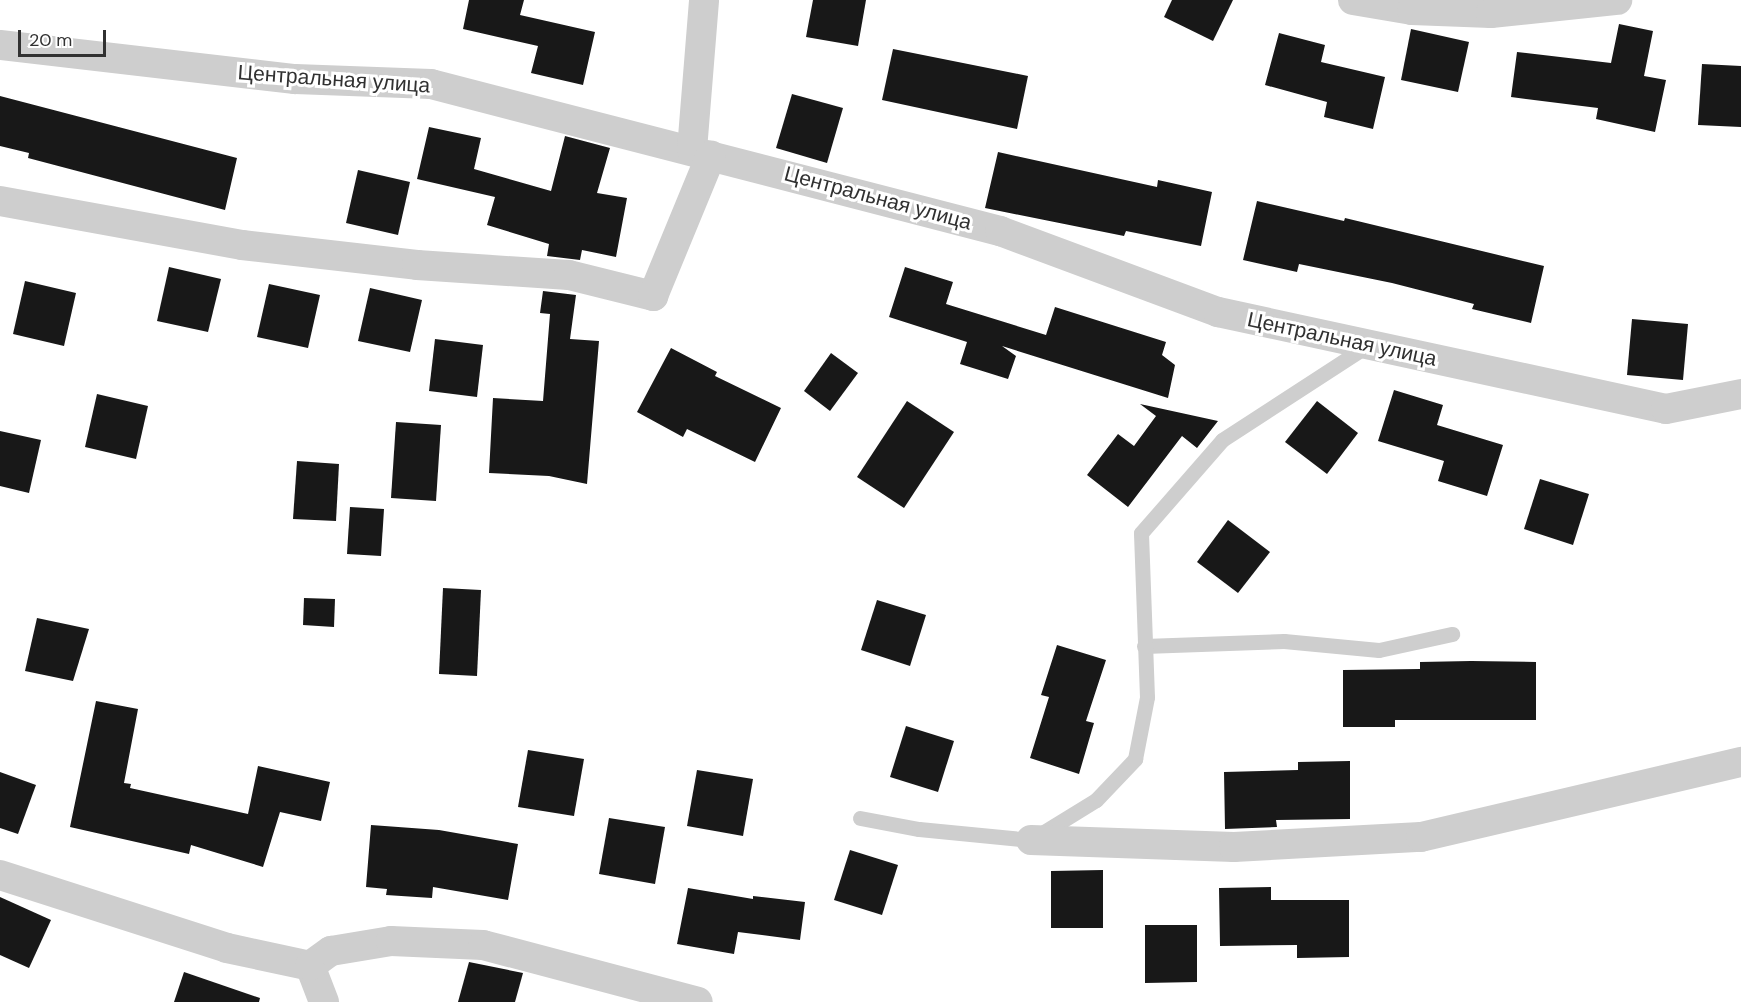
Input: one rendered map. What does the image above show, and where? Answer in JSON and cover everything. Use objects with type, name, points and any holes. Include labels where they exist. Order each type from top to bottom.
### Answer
[{"type":"street","points":[[0,201],[242,245],[417,266],[569,275],[652,296],[701,152],[704,0]]},
{"type":"street","points":[[1353,0],[1412,10],[1491,13],[1617,0]]},
{"type":"street","name":"Центральная улица","points":[[0,45],[295,79],[431,84],[1000,231],[1218,312],[1666,409],[1741,394]]},
{"type":"street","points":[[1031,840],[1234,847],[1420,837],[1741,762]]},
{"type":"street","points":[[0,875],[227,948],[310,966],[331,951],[391,941],[483,945],[698,1002]]},
{"type":"street","points":[[310,966],[324,1002]]},
{"type":"lane","points":[[860,818],[919,829],[1031,840],[1096,801],[1135,759],[1147,697],[1142,533],[1222,440],[1367,345]]},
{"type":"lane","points":[[1144,646],[1284,641],[1379,650],[1452,634]]},
{"type":"building","points":[[469,0],[524,0],[520,15],[595,32],[583,85],[531,73],[538,46],[463,29]]},
{"type":"building","points":[[813,0],[866,0],[858,46],[806,37]]},
{"type":"building","points":[[1172,0],[1233,0],[1213,41],[1164,17]]},
{"type":"building","points":[[1619,24],[1653,31],[1644,76],[1666,80],[1655,132],[1596,119],[1598,108],[1511,97],[1517,52],[1611,63]]},
{"type":"building","points":[[1411,29],[1469,42],[1458,92],[1401,80]]},
{"type":"building","points":[[1279,33],[1325,45],[1321,62],[1385,77],[1373,129],[1324,117],[1327,102],[1265,85]]},
{"type":"building","points":[[893,49],[1028,76],[1017,129],[882,100]]},
{"type":"building","points":[[1702,64],[1741,66],[1741,127],[1698,125]]},
{"type":"building","points":[[792,94],[843,108],[827,163],[776,148]]},
{"type":"building","points":[[0,96],[237,158],[225,210],[28,158],[29,153],[0,146]]},
{"type":"building","points":[[429,127],[481,138],[474,169],[551,191],[565,136],[610,148],[597,193],[627,198],[616,257],[582,250],[580,260],[547,256],[549,244],[487,225],[495,197],[417,179]]},
{"type":"building","points":[[998,152],[1157,187],[1158,180],[1212,192],[1201,246],[1126,231],[1124,236],[985,208]]},
{"type":"building","points":[[358,170],[410,182],[398,235],[346,223]]},
{"type":"building","points":[[1257,201],[1344,221],[1345,218],[1544,266],[1531,323],[1472,309],[1474,304],[1392,283],[1299,264],[1297,272],[1243,260]]},
{"type":"building","points":[[169,267],[221,279],[208,332],[157,321]]},
{"type":"building","points":[[905,267],[953,282],[946,304],[1046,335],[1055,307],[1166,342],[1162,355],[1175,365],[1168,398],[1002,346],[1016,356],[1008,379],[960,364],[967,342],[889,317]]},
{"type":"building","points":[[25,281],[76,293],[64,346],[13,334]]},
{"type":"building","points":[[269,284],[320,295],[308,348],[257,337]]},
{"type":"building","points":[[370,288],[422,300],[410,352],[358,341]]},
{"type":"building","points":[[543,291],[576,295],[570,339],[599,341],[587,484],[549,476],[489,473],[493,398],[543,401],[550,314],[540,313]]},
{"type":"building","points":[[1632,319],[1688,324],[1683,380],[1627,375]]},
{"type":"building","points":[[435,339],[483,345],[477,397],[429,391]]},
{"type":"building","points":[[671,348],[717,372],[715,376],[781,408],[755,462],[687,429],[683,437],[637,412]]},
{"type":"building","points":[[831,353],[858,373],[830,411],[804,391]]},
{"type":"building","points":[[1394,390],[1443,405],[1437,425],[1503,445],[1487,496],[1438,481],[1444,461],[1378,441]]},
{"type":"building","points":[[97,394],[148,406],[136,459],[85,447]]},
{"type":"building","points":[[907,401],[954,432],[904,508],[857,477]]},
{"type":"building","points":[[1317,401],[1358,433],[1327,474],[1285,442]]},
{"type":"building","points":[[1140,404],[1218,421],[1197,448],[1182,436],[1128,507],[1087,475],[1118,434],[1134,446],[1156,416]]},
{"type":"building","points":[[396,422],[441,425],[436,501],[391,498]]},
{"type":"building","points":[[0,431],[41,440],[29,493],[0,486]]},
{"type":"building","points":[[297,461],[339,464],[336,521],[293,519]]},
{"type":"building","points":[[1540,479],[1589,494],[1573,545],[1524,529]]},
{"type":"building","points":[[350,507],[384,509],[381,556],[347,554]]},
{"type":"building","points":[[1228,520],[1270,552],[1238,593],[1197,562]]},
{"type":"building","points":[[443,588],[481,590],[477,676],[439,674]]},
{"type":"building","points":[[304,598],[335,599],[334,627],[303,625]]},
{"type":"building","points":[[877,600],[926,615],[910,666],[861,650]]},
{"type":"building","points":[[37,618],[89,629],[73,681],[25,671]]},
{"type":"building","points":[[1057,645],[1106,660],[1086,721],[1094,723],[1079,774],[1030,758],[1049,697],[1041,695]]},
{"type":"building","points":[[1420,662],[1536,662],[1536,720],[1395,720],[1395,727],[1343,727],[1343,670],[1420,669]]},
{"type":"building","points":[[96,701],[138,709],[124,783],[131,784],[130,788],[248,814],[258,766],[330,782],[321,821],[280,812],[263,867],[191,845],[189,854],[70,827]]},
{"type":"building","points":[[906,726],[954,741],[938,792],[890,777]]},
{"type":"building","points":[[528,750],[584,759],[574,816],[518,807]]},
{"type":"building","points":[[1350,761],[1350,819],[1276,820],[1277,827],[1225,829],[1224,772],[1298,770],[1298,762]]},
{"type":"building","points":[[697,770],[753,779],[743,836],[687,826]]},
{"type":"building","points":[[0,772],[36,785],[18,834],[0,828]]},
{"type":"building","points":[[609,818],[665,827],[655,884],[599,874]]},
{"type":"building","points":[[371,825],[439,830],[518,844],[508,900],[433,887],[432,898],[386,895],[387,889],[366,887]]},
{"type":"building","points":[[850,850],[898,865],[882,915],[834,900]]},
{"type":"building","points":[[1103,870],[1103,928],[1051,928],[1051,871]]},
{"type":"building","points":[[1271,887],[1271,900],[1349,900],[1349,957],[1297,958],[1297,945],[1220,946],[1219,888]]},
{"type":"building","points":[[688,888],[753,899],[753,896],[805,902],[800,940],[738,932],[734,954],[677,944]]},
{"type":"building","points":[[0,897],[51,920],[29,968],[0,955]]},
{"type":"building","points":[[1145,925],[1197,925],[1197,982],[1145,983]]},
{"type":"building","points":[[469,962],[523,973],[515,1002],[458,1002]]},
{"type":"building","points":[[184,972],[260,998],[259,1002],[174,1002]]}]
